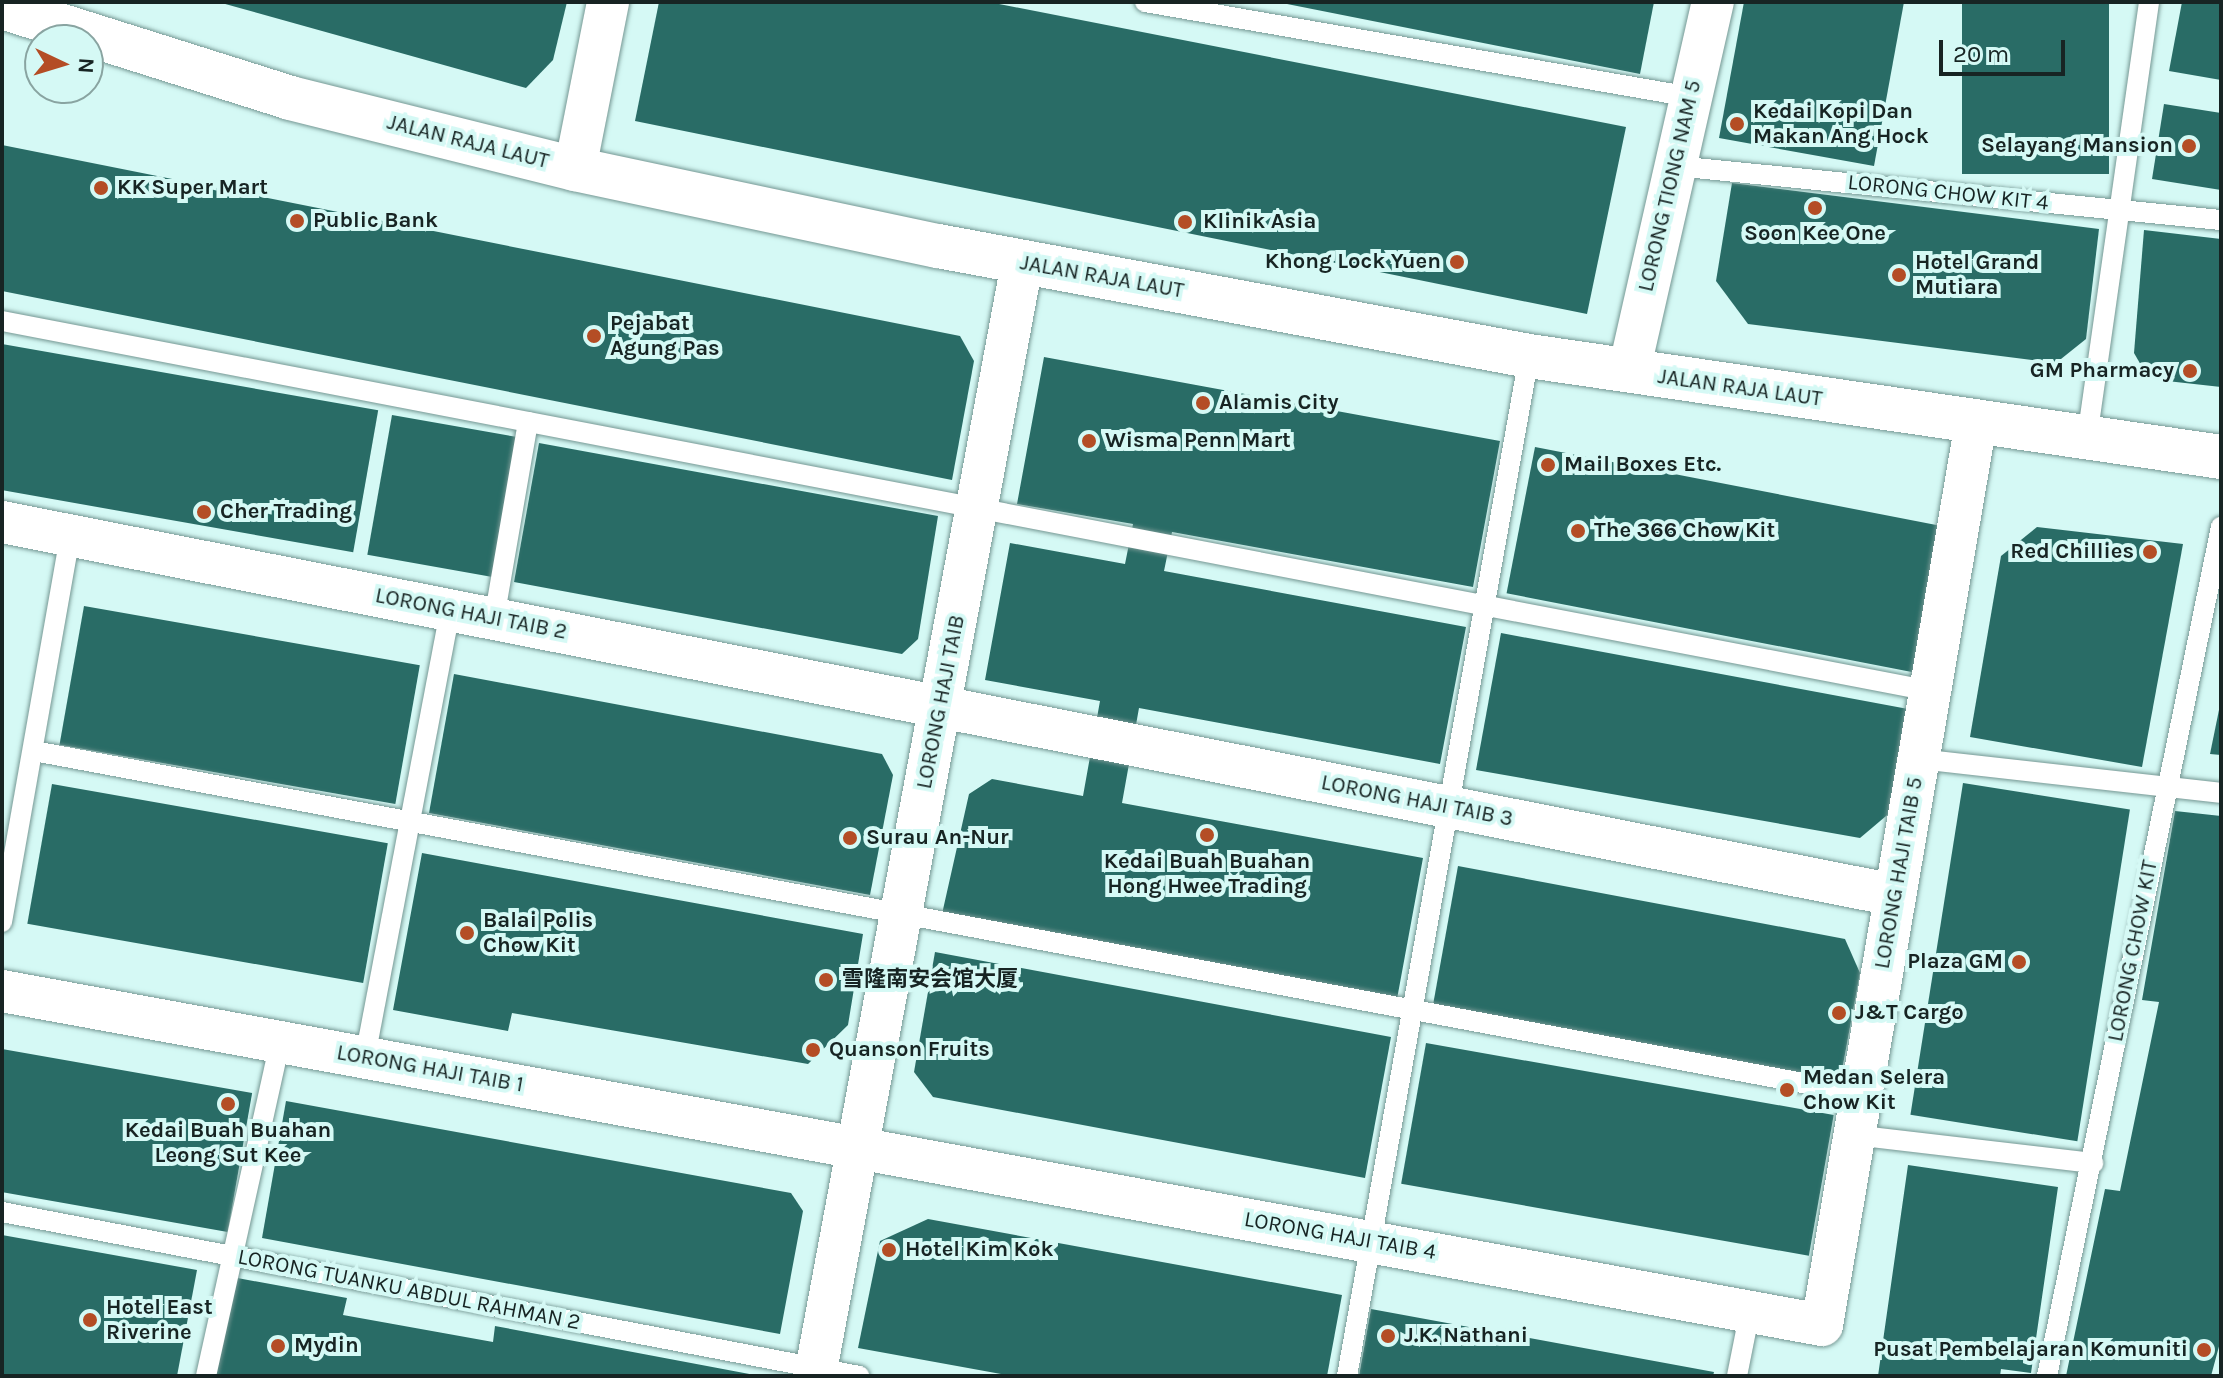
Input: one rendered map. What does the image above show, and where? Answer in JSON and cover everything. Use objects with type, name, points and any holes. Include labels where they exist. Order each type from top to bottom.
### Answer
[{"type":"main road","name":"JALAN RAJA LAUT","points":[[13,16],[290,98],[575,169],[1022,263],[1529,356],[2221,457]]},
{"type":"street","points":[[575,169],[608,2]]},
{"type":"street","name":"LORONG TIONG NAM 5","points":[[1629,371],[1713,2]]},
{"type":"street","name":"LORONG HAJI TAIB","points":[[815,1372],[1022,263]]},
{"type":"street","name":"LORONG HAJI TAIB 5","points":[[1822,1325],[1976,422]]},
{"type":"street","name":"LORONG HAJI TAIB 2","points":[[2,522],[940,707]]},
{"type":"street","name":"LORONG HAJI TAIB 3","points":[[940,707],[1895,895]]},
{"type":"street","name":"LORONG HAJI TAIB 1","points":[[2,991],[857,1148]]},
{"type":"street","name":"LORONG HAJI TAIB 4","points":[[857,1148],[1822,1325]]},
{"type":"lane","points":[[1145,2],[1691,97]]},
{"type":"lane","points":[[2087,438],[2149,2]]},
{"type":"lane","name":"LORONG CHOW KIT 4","points":[[1675,166],[2221,220]]},
{"type":"lane","points":[[2,321],[1930,691]]},
{"type":"lane","points":[[1347,1376],[1529,356]]},
{"type":"lane","points":[[494,619],[528,422]]},
{"type":"lane","name":"LORONG CHOW KIT","points":[[2047,1376],[2093,1163],[2163,790],[2221,527]]},
{"type":"lane","points":[[2,922],[70,535]]},
{"type":"lane","points":[[365,1057],[450,610]]},
{"type":"lane","points":[[34,751],[1862,1094]]},
{"type":"lane","points":[[1919,759],[2163,790],[2221,793]]},
{"type":"lane","points":[[206,1376],[280,1042]]},
{"type":"lane","points":[[1854,1135],[2093,1163]]},
{"type":"lane","name":"LORONG TUANKU ABDUL RAHMAN 2","points":[[2,1212],[815,1372],[859,1376]]},
{"type":"lane","points":[[1737,1376],[1750,1311]]},
{"type":"building","points":[[218,2],[567,2],[553,60],[526,88]]},
{"type":"building","points":[[659,2],[989,2],[1626,127],[1587,314],[635,121]]},
{"type":"building","points":[[1277,2],[1654,2],[1640,74]]},
{"type":"building","points":[[1744,2],[1904,2],[1874,166],[1719,138]]},
{"type":"building","points":[[1962,2],[2109,2],[2109,174],[1962,174]]},
{"type":"building","name":"Selayang Mansion","points":[[2182,2],[2221,2],[2221,80],[2169,71]]},
{"type":"building","name":"Selayang Mansion","points":[[2164,104],[2221,113],[2221,190],[2152,179]]},
{"type":"building","points":[[2,145],[960,336],[974,361],[952,480],[2,291]]},
{"type":"building","points":[[1732,183],[2099,229],[2086,339],[2056,363],[1748,324],[1716,281]]},
{"type":"building","points":[[2144,230],[2221,239],[2221,387],[2149,379],[2134,353]]},
{"type":"building","points":[[2,344],[378,410],[353,552],[2,490]]},
{"type":"building","points":[[1044,357],[1500,441],[1473,587],[1172,532],[1164,571],[1466,627],[1440,764],[1139,708],[1122,803],[1423,858],[1397,999],[942,914],[969,794],[992,779],[1083,796],[1100,701],[985,680],[1010,543],[1125,564],[1133,524],[1017,504]]},
{"type":"building","points":[[392,415],[517,437],[492,577],[367,555]]},
{"type":"building","points":[[539,443],[938,516],[918,639],[902,654],[514,582]]},
{"type":"building","points":[[1535,447],[1941,526],[1913,672],[1507,593]]},
{"type":"building","points":[[2037,527],[2183,544],[2142,767],[1970,737],[2001,556]]},
{"type":"building","points":[[84,606],[420,665],[395,804],[60,745]]},
{"type":"building","points":[[1501,633],[1908,709],[1892,811],[1860,838],[1476,770]]},
{"type":"building","points":[[454,674],[882,754],[893,775],[870,895],[429,813]]},
{"type":"building","points":[[2220,705],[2221,755],[2210,754]]},
{"type":"building","name":"Plaza GM","points":[[1963,783],[2130,809],[2077,1141],[1910,1115]]},
{"type":"building","points":[[52,784],[388,843],[363,983],[27,924]]},
{"type":"building","points":[[2175,811],[2221,816],[2221,1339],[2211,1376],[2066,1376],[2105,1189],[2120,1191],[2159,1002],[2142,1000]]},
{"type":"building","points":[[422,853],[863,934],[848,1025],[808,1064],[512,1013],[508,1031],[393,1010]]},
{"type":"building","points":[[1458,866],[1845,939],[1860,973],[1840,1081],[1433,1005]]},
{"type":"building","points":[[935,952],[1391,1037],[1365,1178],[933,1097],[914,1072]]},
{"type":"building","points":[[1426,1043],[1834,1115],[1809,1256],[1401,1184]]},
{"type":"building","points":[[2,1049],[252,1093],[228,1232],[2,1192]]},
{"type":"building","points":[[286,1101],[791,1193],[803,1211],[780,1334],[262,1238]]},
{"type":"building","points":[[1908,1165],[2058,1187],[2031,1373],[2001,1369],[2000,1376],[1878,1376]]},
{"type":"building","points":[[928,1219],[1342,1295],[1327,1376],[1012,1376],[858,1348],[880,1241]]},
{"type":"building","name":"Hotel East Riverine","points":[[2,1235],[197,1270],[177,1376],[2,1376]]},
{"type":"building","points":[[232,1277],[347,1298],[343,1315],[493,1342],[495,1326],[760,1376],[214,1376]]},
{"type":"building","points":[[1371,1309],[1714,1372],[1713,1376],[1359,1376]]},
{"type":"place","name":"Kedai Kopi Dan Makan Ang Hock","points":[[1737,124]]},
{"type":"place","name":"Selayang Mansion","points":[[2189,146]]},
{"type":"place","name":"KK Super Mart","points":[[101,188]]},
{"type":"place","name":"Soon Kee One","points":[[1815,208]]},
{"type":"place","name":"Public Bank","points":[[297,221]]},
{"type":"place","name":"Klinik Asia","points":[[1185,222]]},
{"type":"place","name":"Khong Lock Yuen","points":[[1457,262]]},
{"type":"place","name":"Hotel Grand Mutiara","points":[[1899,275]]},
{"type":"place","name":"Pejabat Agung Pas","points":[[594,336]]},
{"type":"place","name":"GM Pharmacy","points":[[2190,371]]},
{"type":"place","name":"Alamis City","points":[[1203,403]]},
{"type":"place","name":"Wisma Penn Mart","points":[[1089,441]]},
{"type":"place","name":"Mail Boxes Etc.","points":[[1548,465]]},
{"type":"place","name":"Cher Trading","points":[[204,512]]},
{"type":"place","name":"The 366 Chow Kit","points":[[1578,531]]},
{"type":"place","name":"Red Chillies","points":[[2150,552]]},
{"type":"place","name":"Kedai Buah Buahan Hong Hwee Trading","points":[[1207,835]]},
{"type":"place","name":"Surau An-Nur","points":[[850,838]]},
{"type":"place","name":"Balai Polis Chow Kit","points":[[467,933]]},
{"type":"place","name":"Plaza GM","points":[[2019,962]]},
{"type":"place","name":"雪隆南安会馆大厦","points":[[826,980]]},
{"type":"place","name":"J&T Cargo","points":[[1839,1013]]},
{"type":"place","name":"Quanson Fruits","points":[[813,1050]]},
{"type":"place","name":"Medan Selera Chow Kit","points":[[1787,1090]]},
{"type":"place","name":"Kedai Buah Buahan Leong Sut Kee","points":[[228,1104]]},
{"type":"place","name":"Hotel Kim Kok","points":[[889,1250]]},
{"type":"place","name":"Hotel East Riverine","points":[[90,1320]]},
{"type":"place","name":"J.K. Nathani","points":[[1388,1336]]},
{"type":"place","name":"Mydin","points":[[278,1346]]},
{"type":"place","name":"Pusat Pembelajaran Komuniti","points":[[2204,1350]]}]
